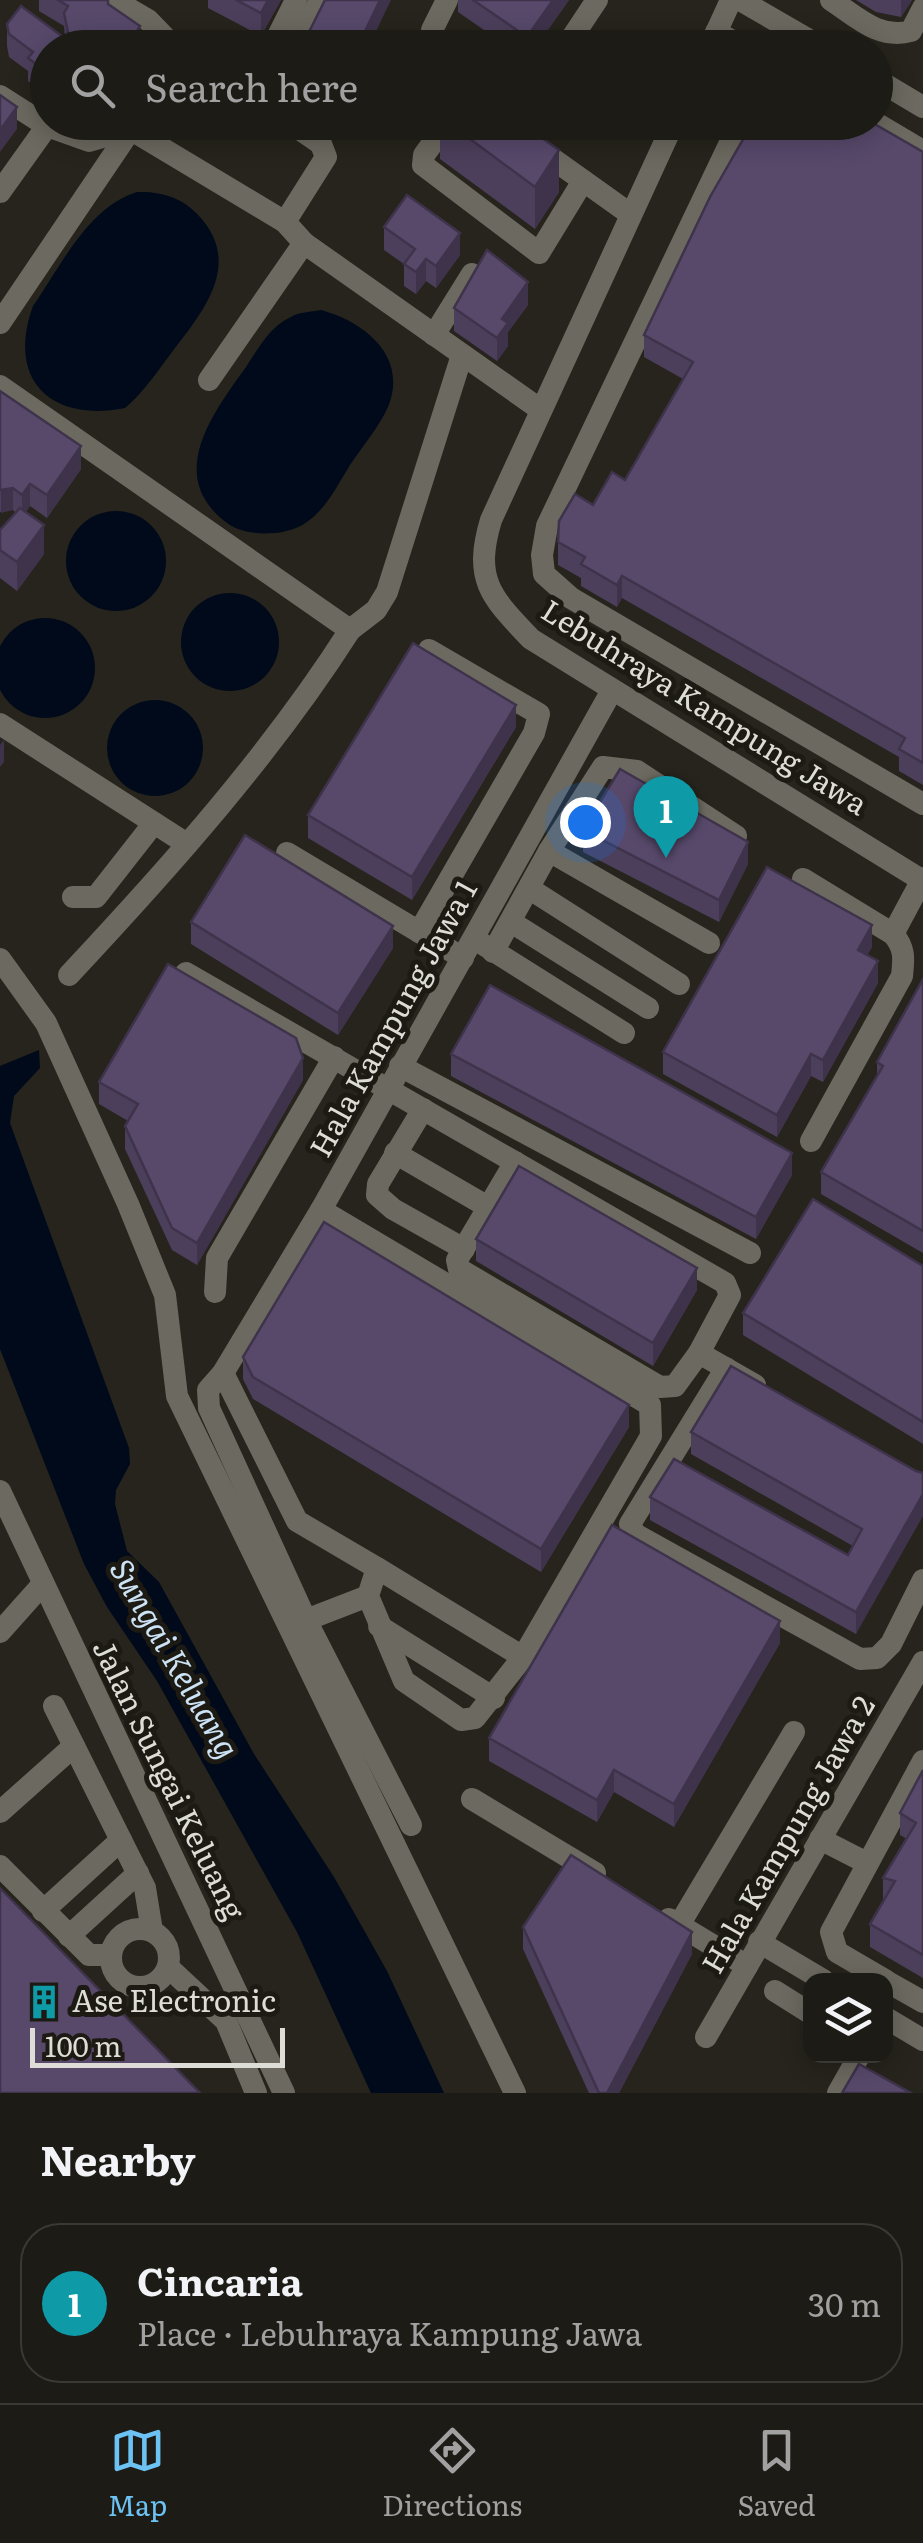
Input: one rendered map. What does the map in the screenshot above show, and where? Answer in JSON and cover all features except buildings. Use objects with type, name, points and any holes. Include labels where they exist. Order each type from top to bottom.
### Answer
[{"type":"street","points":[[114,0],[158,30]]},
{"type":"street","points":[[289,30],[296,0]]},
{"type":"street","points":[[297,30],[320,0]]},
{"type":"street","points":[[432,30],[446,0]]},
{"type":"street","points":[[577,30],[596,0]]},
{"type":"street","points":[[718,30],[731,0]]},
{"type":"street","points":[[740,0],[792,30]]},
{"type":"street","points":[[832,0],[878,30]]},
{"type":"street","points":[[893,36],[911,31],[923,8]]},
{"type":"street","points":[[893,95],[923,107]]},
{"type":"street","points":[[0,96],[30,115]]},
{"type":"street","points":[[893,133],[923,151]]},
{"type":"street","points":[[0,192],[37,140]]},
{"type":"street","points":[[0,323],[123,140]]},
{"type":"street","points":[[154,140],[285,222],[304,243],[541,410]]},
{"type":"street","points":[[285,222],[326,157],[322,144],[316,140]]},
{"type":"street","points":[[435,140],[422,164],[540,253],[584,181]]},
{"type":"street","points":[[526,140],[630,214]]},
{"type":"street","name":"Lebuhraya Kampung Jawa","points":[[665,140],[491,520],[484,543],[484,580],[495,601],[531,640],[922,880]]},
{"type":"street","points":[[731,140],[548,526],[542,555],[544,574],[571,598],[923,804]]},
{"type":"street","points":[[209,380],[304,243]]},
{"type":"street","points":[[434,335],[472,274]]},
{"type":"street","points":[[69,975],[187,844],[332,664],[350,630],[376,610],[387,592],[462,355]]},
{"type":"street","points":[[0,386],[350,630]]},
{"type":"street","points":[[420,932],[534,733],[539,714],[429,650]]},
{"type":"street","name":"Hala Kampung Jawa 1","points":[[411,1825],[306,1620],[209,1408],[208,1390],[223,1372],[322,1210],[400,1066],[477,949],[611,692]]},
{"type":"street","points":[[0,724],[187,844]]},
{"type":"street","points":[[477,949],[510,922],[549,851],[604,768],[637,771],[736,836]]},
{"type":"street","points":[[73,898],[96,897],[154,823]]},
{"type":"street","points":[[549,851],[709,943]]},
{"type":"street","points":[[288,853],[420,932],[477,949],[624,1033]]},
{"type":"street","points":[[802,879],[893,934],[903,946],[902,976],[810,1141]]},
{"type":"street","points":[[893,934],[922,880]]},
{"type":"street","points":[[530,889],[679,984]]},
{"type":"street","points":[[510,922],[648,1008]]},
{"type":"street","points":[[0,959],[46,1023],[128,1204],[164,1296],[177,1396],[515,2093]]},
{"type":"street","points":[[186,973],[388,1088],[729,1286],[730,1295],[676,1386],[660,1387],[467,1276],[457,1260],[514,1162]]},
{"type":"street","points":[[215,1292],[217,1258],[334,1057]]},
{"type":"street","points":[[400,1066],[750,1254]]},
{"type":"street","points":[[424,1109],[395,1154],[377,1195],[392,1209],[464,1248]]},
{"type":"street","points":[[395,1154],[488,1207]]},
{"type":"street","points":[[322,1210],[650,1406],[651,1436],[523,1657],[475,1718],[461,1720],[404,1680],[368,1596],[377,1568]]},
{"type":"street","points":[[699,1353],[775,1396]]},
{"type":"street","points":[[726,1368],[630,1524],[635,1534],[860,1659],[877,1658],[891,1644],[923,1580]]},
{"type":"street","points":[[223,1372],[297,1521],[523,1657]]},
{"type":"street","name":"Jalan Sungai Keluang","points":[[0,1492],[41,1586],[284,2093]]},
{"type":"street","points":[[0,1632],[41,1586]]},
{"type":"street","points":[[306,1620],[368,1596]]},
{"type":"street","points":[[379,1626],[494,1698]]},
{"type":"street","name":"Hala Kampung Jawa 2","points":[[706,2037],[923,1662]]},
{"type":"street","points":[[54,1706],[138,1873],[149,1905],[152,1930],[164,1940],[169,1960],[226,2021],[256,2093]]},
{"type":"street","points":[[678,1925],[794,1732]]},
{"type":"street","points":[[0,1812],[74,1746]]},
{"type":"street","points":[[871,1973],[836,1952],[830,1940],[865,1862],[923,1762]]},
{"type":"street","points":[[472,1799],[615,1886]]},
{"type":"street","points":[[820,1839],[865,1862]]},
{"type":"street","points":[[43,1910],[121,1840]]},
{"type":"street","points":[[0,1866],[89,1955],[110,1956]]},
{"type":"street","points":[[68,1936],[138,1873]]},
{"type":"street","points":[[149,1905],[185,1884]]},
{"type":"street","points":[[647,1905],[747,1966]]},
{"type":"street","points":[[152,1930],[125,1932],[114,1942],[110,1956],[121,1981],[148,1986],[169,1960],[208,1932]]},
{"type":"street","points":[[759,1942],[811,1973]]},
{"type":"street","points":[[893,1985],[923,2002]]},
{"type":"street","points":[[775,1991],[803,2008]]},
{"type":"street","points":[[893,2022],[923,2040]]},
{"type":"street","points":[[838,2093],[855,2063]]},
{"type":"water","points":[[137,192],[172,197],[200,217],[218,251],[215,285],[187,333],[125,408],[76,409],[56,402],[31,375],[26,332],[33,306],[90,224]]},
{"type":"water","points":[[321,310],[366,332],[387,357],[393,389],[388,407],[330,498],[311,519],[277,533],[238,529],[210,507],[199,488],[200,446],[220,405],[271,332],[294,315]]},
{"type":"water","points":[[116,511],[135,514],[152,525],[163,542],[163,580],[152,597],[135,608],[116,611],[97,608],[80,597],[69,580],[66,561],[69,542],[80,525],[97,514]]},
{"type":"water","points":[[230,593],[249,596],[265,607],[276,623],[276,661],[265,677],[249,688],[230,691],[211,688],[195,677],[184,661],[181,642],[184,623],[195,607],[211,596]]},
{"type":"water","points":[[26,621],[64,621],[81,632],[94,658],[92,687],[81,704],[64,715],[26,715],[9,704],[-1,689],[-1,647],[9,632]]},
{"type":"water","points":[[146,700],[164,700],[182,708],[195,721],[203,748],[200,767],[182,788],[164,796],[146,796],[128,788],[115,775],[107,757],[107,739],[115,721],[128,708]]},
{"type":"water","name":"Sungai Keluang","points":[[39,1050],[40,1068],[14,1096],[10,1123],[129,1448],[130,1464],[116,1490],[115,1504],[127,1551],[159,1582],[254,1754],[334,1877],[387,1971],[444,2093],[371,2093],[297,1932],[157,1681],[107,1607],[84,1564],[0,1349],[0,1066]]},
{"type":"place","name":"Cincaria","points":[[666,858]]},
{"type":"place","name":"Ase Electronic","points":[[44,2002]]}]
